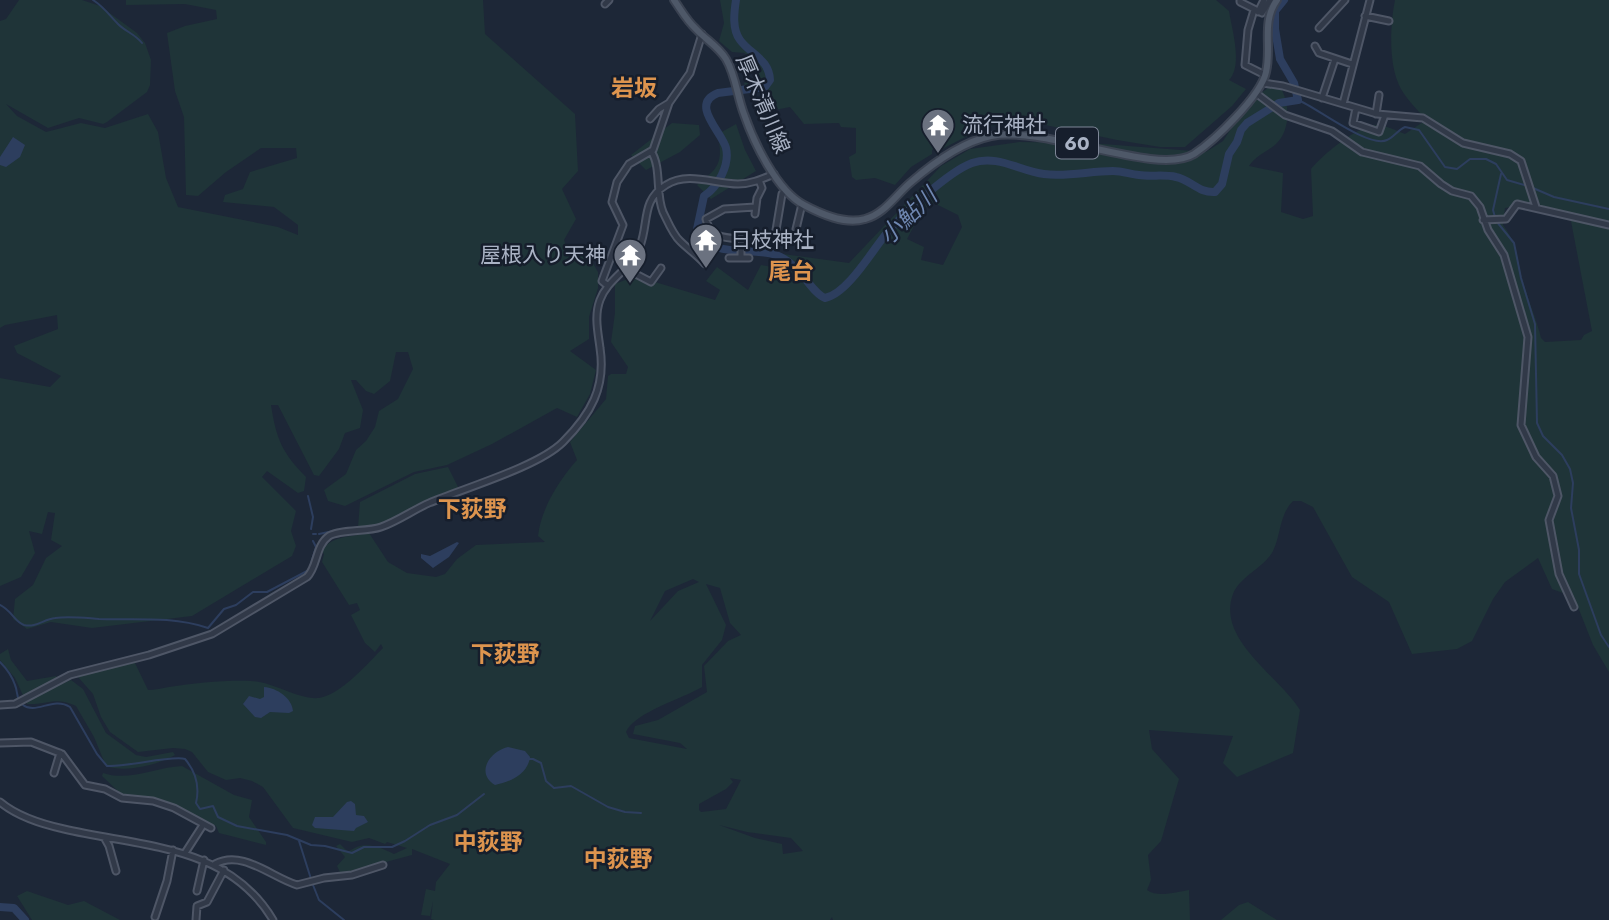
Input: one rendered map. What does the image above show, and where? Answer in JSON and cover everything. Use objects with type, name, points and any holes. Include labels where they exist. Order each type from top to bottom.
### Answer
[{"type":"main road","name":"厚木清川線","points":[[674,0],[690,23],[725,57],[746,120],[786,192]]},
{"type":"main road","name":"60","points":[[786,192],[802,205],[839,219],[867,219],[881,212],[919,175],[948,155],[982,138],[1003,134],[1027,134],[1150,159],[1178,160],[1191,155],[1257,94],[1265,75],[1268,20],[1277,0]]},
{"type":"street","points":[[1240,0],[1262,13],[1270,0]]},
{"type":"street","points":[[1264,0],[1248,30],[1245,65],[1265,75]]},
{"type":"street","points":[[1319,27],[1345,0]]},
{"type":"street","points":[[1343,104],[1370,0]]},
{"type":"street","points":[[1365,16],[1389,21]]},
{"type":"street","points":[[608,286],[602,281],[623,225],[614,208],[613,194],[629,164],[653,150],[669,103],[687,78],[702,34]]},
{"type":"street","points":[[1315,46],[1319,53],[1352,64]]},
{"type":"street","points":[[1320,97],[1335,59]]},
{"type":"street","points":[[1263,83],[1283,86],[1376,114],[1423,118],[1463,143],[1510,153],[1521,161],[1536,207]]},
{"type":"street","points":[[1257,94],[1282,113],[1332,131],[1363,152],[1420,166],[1441,184],[1476,200],[1483,220],[1504,255],[1528,337],[1521,425],[1536,457],[1553,476],[1558,496],[1549,520],[1559,575],[1574,607]]},
{"type":"street","points":[[1376,114],[1379,95]]},
{"type":"street","points":[[650,119],[669,103]]},
{"type":"street","points":[[1356,108],[1353,123],[1379,132],[1385,115]]},
{"type":"street","points":[[651,151],[656,162],[662,211],[680,242],[705,264]]},
{"type":"street","points":[[0,705],[10,706],[70,675],[149,655],[212,634],[307,577],[320,546],[329,537],[380,527],[550,452],[562,444],[576,427],[599,389],[603,370],[597,312],[601,296],[626,269],[640,248],[647,206],[659,190],[676,180],[701,179],[743,184],[774,174]]},
{"type":"street","points":[[741,257],[742,240],[717,236],[706,219],[724,209],[755,211],[764,186],[759,180]]},
{"type":"street","points":[[776,230],[786,192]]},
{"type":"street","points":[[1483,220],[1506,219],[1517,204],[1609,225]]},
{"type":"street","points":[[796,229],[802,205]]},
{"type":"street","points":[[729,258],[748,258]]},
{"type":"street","points":[[626,269],[652,282],[661,268]]},
{"type":"street","points":[[0,743],[32,742],[60,753],[85,785],[103,788],[122,798],[148,800],[174,808],[211,828]]},
{"type":"street","points":[[54,773],[60,753]]},
{"type":"street","points":[[0,802],[16,814],[49,826],[185,852],[215,864],[255,895],[273,920]]},
{"type":"street","points":[[185,852],[203,825]]},
{"type":"street","points":[[104,837],[116,872]]},
{"type":"street","points":[[155,917],[167,881],[173,850]]},
{"type":"street","points":[[215,864],[224,859],[233,859],[267,870],[292,884],[352,876],[383,865]]},
{"type":"street","points":[[197,891],[204,860]]},
{"type":"street","points":[[196,920],[197,906],[207,902],[224,870]]},
{"type":"green space","points":[[19,0],[82,0],[100,6],[137,33],[145,43],[151,60],[150,85],[147,92],[103,124],[79,118],[48,128],[6,104],[17,116],[46,132],[81,123],[105,128],[148,114],[158,132],[166,178],[178,207],[278,227],[298,235],[298,225],[274,207],[223,202],[225,195],[243,189],[250,172],[297,158],[296,148],[261,148],[226,172],[198,196],[186,195],[184,117],[175,91],[167,33],[217,19],[216,10],[185,4],[126,5],[126,0],[483,0],[485,34],[575,114],[578,171],[562,189],[576,219],[564,240],[568,253],[587,253],[598,272],[598,288],[589,317],[589,339],[570,351],[596,370],[590,394],[577,417],[557,408],[447,465],[414,472],[345,506],[328,501],[324,490],[346,474],[356,450],[375,427],[379,411],[398,399],[413,369],[408,352],[396,352],[390,381],[374,394],[366,391],[356,380],[351,380],[363,410],[360,428],[345,433],[339,449],[319,476],[314,475],[278,405],[271,405],[281,444],[306,477],[304,491],[298,493],[267,471],[262,477],[296,511],[291,531],[296,546],[292,556],[192,616],[92,628],[51,622],[27,629],[13,619],[15,599],[33,585],[46,558],[62,546],[51,540],[55,513],[48,512],[42,534],[29,531],[35,553],[21,577],[0,586],[0,378],[50,387],[61,376],[17,353],[14,346],[58,329],[57,315],[0,328],[0,21],[6,19]]},
{"type":"green space","points":[[720,0],[1216,0],[1229,11],[1234,37],[1235,66],[1229,80],[1246,89],[1232,106],[1185,147],[1160,147],[1031,122],[985,127],[940,150],[937,147],[932,150],[932,154],[911,167],[895,185],[875,178],[856,180],[852,177],[849,157],[856,153],[856,128],[841,127],[839,123],[804,124],[790,107],[775,110],[766,86],[746,89],[744,83],[756,77],[752,59],[744,53],[732,52],[719,41],[724,23]]},
{"type":"green space","points":[[1395,0],[1609,0],[1609,672],[1593,645],[1574,597],[1552,589],[1538,558],[1505,582],[1493,599],[1472,641],[1457,649],[1412,654],[1389,602],[1352,577],[1313,507],[1301,501],[1293,501],[1285,512],[1273,551],[1236,588],[1230,611],[1233,626],[1241,642],[1300,710],[1293,753],[1237,777],[1223,763],[1233,736],[1149,730],[1152,749],[1179,779],[1161,841],[1148,855],[1151,880],[1147,890],[1162,894],[1189,890],[1190,920],[833,920],[832,917],[830,920],[434,920],[431,919],[433,901],[430,916],[421,915],[426,889],[435,891],[436,882],[450,864],[412,849],[412,855],[341,874],[337,866],[345,857],[336,846],[340,844],[348,852],[365,845],[394,854],[407,848],[369,838],[352,842],[293,828],[263,787],[252,781],[240,778],[226,780],[208,772],[192,752],[185,749],[138,752],[110,732],[93,694],[78,677],[134,661],[148,690],[241,681],[269,684],[311,698],[327,696],[336,691],[354,678],[383,648],[381,644],[375,652],[365,643],[351,615],[360,610],[357,603],[349,605],[322,562],[322,551],[337,539],[369,533],[388,562],[407,573],[436,577],[445,574],[457,559],[476,545],[545,542],[538,536],[547,505],[577,460],[570,442],[606,399],[608,376],[626,374],[628,367],[611,342],[615,284],[635,276],[715,300],[720,290],[706,281],[717,267],[748,290],[761,265],[773,267],[783,254],[849,263],[941,166],[970,149],[1019,142],[1090,143],[1206,152],[1223,141],[1247,104],[1269,87],[1282,90],[1287,111],[1286,125],[1281,139],[1249,166],[1283,173],[1281,212],[1303,219],[1313,216],[1311,169],[1332,148],[1352,134],[1371,126],[1379,125],[1405,134],[1426,120],[1406,97],[1397,80],[1391,45]],"holes":[[[934,203],[958,215],[962,227],[943,265],[921,260],[924,247],[907,239],[923,209]],[[1517,206],[1570,216],[1592,331],[1581,340],[1545,342],[1541,338],[1514,245],[1503,225],[1505,208]],[[693,579],[699,582],[678,591],[650,621],[665,591]],[[706,584],[720,588],[730,623],[741,635],[728,641],[704,666],[707,692],[658,720],[635,726],[633,734],[680,743],[687,749],[629,738],[626,732],[639,718],[702,687],[702,665],[722,640],[726,625]],[[730,778],[741,780],[726,809],[699,810],[699,804],[733,782]],[[719,825],[791,838],[803,851],[783,854],[782,844],[755,838]]]},
{"type":"green space","points":[[672,123],[699,125],[700,135],[680,152],[646,170],[631,155]]},
{"type":"green space","points":[[736,124],[756,171],[711,199],[697,185],[718,164],[718,134]]},
{"type":"green space","points":[[448,467],[459,489],[382,525],[358,528],[360,502],[415,474]]},
{"type":"green space","points":[[8,649],[11,660],[27,681],[56,676],[62,684],[71,680],[83,689],[106,733],[136,755],[146,757],[173,752],[175,755],[141,767],[122,769],[106,766],[94,737],[76,706],[57,701],[27,704],[15,678],[0,660],[0,654]]},
{"type":"green space","points":[[182,766],[234,795],[252,800],[249,817],[266,845],[219,833],[216,826],[179,807],[149,798],[122,795],[102,776],[103,773],[122,776]]},
{"type":"green space","points":[[27,891],[68,905],[84,901],[120,920],[32,920],[17,896]]},
{"type":"green space","points":[[1248,902],[1277,920],[1221,920],[1239,905]]},
{"type":"water","points":[[13,137],[25,145],[20,157],[6,167],[0,165],[0,157]]},
{"type":"water","points":[[459,543],[449,557],[433,568],[421,558],[421,554],[430,556]]},
{"type":"water","points":[[264,687],[283,694],[293,711],[270,712],[261,718],[255,717],[243,704],[249,696],[260,699],[264,697]]},
{"type":"water","points":[[508,747],[525,751],[530,757],[529,763],[522,773],[507,782],[495,785],[486,775],[487,763],[501,749]]},
{"type":"water","points":[[351,801],[355,804],[356,815],[364,816],[368,822],[354,831],[315,828],[312,825],[315,817],[333,817]]},
{"type":"waterway","points":[[93,0],[142,43]]},
{"type":"waterway","name":"小鮎川","points":[[736,0],[734,21],[737,36],[763,62],[770,80],[765,87],[718,93],[706,104],[727,155],[722,175],[704,196],[697,229],[703,239],[712,245],[766,253],[784,259],[825,298],[842,289],[886,234],[914,205],[951,175],[972,163],[990,160],[1053,175],[1113,171],[1144,176],[1171,176],[1215,192],[1222,184],[1229,154],[1247,123],[1279,103],[1298,100],[1294,83],[1280,59],[1275,29],[1275,11],[1284,0]]},
{"type":"waterway","points":[[1298,100],[1368,139],[1387,140],[1405,127],[1419,130],[1445,167],[1457,169],[1470,159],[1486,159],[1496,164],[1507,180],[1528,186]]},
{"type":"waterway","points":[[1495,217],[1493,210],[1501,174]]},
{"type":"waterway","points":[[1533,188],[1554,197],[1609,209]]},
{"type":"waterway","points":[[1497,222],[1514,243],[1535,324],[1537,423],[1543,436],[1562,455],[1570,469],[1573,483],[1571,508],[1579,550],[1579,574],[1601,635],[1609,647]]},
{"type":"waterway","points":[[308,496],[313,517],[311,529]]},
{"type":"waterway","points":[[319,534],[338,530]]},
{"type":"waterway","points":[[0,605],[21,624],[28,626],[51,619],[72,617],[167,620],[208,628],[224,609],[236,605],[253,592],[267,592],[309,570],[316,547],[313,541]]},
{"type":"waterway","points":[[0,662],[12,678],[23,705],[33,708],[57,703],[70,707],[107,766],[185,759],[196,780],[196,803],[200,809],[213,806],[218,817],[237,826],[287,835],[311,845],[352,853],[364,847],[392,847],[430,825],[457,815],[484,794]]},
{"type":"waterway","points":[[528,759],[541,763],[546,781],[554,788],[571,786],[608,807],[641,813]]},
{"type":"waterway","points":[[299,841],[311,879]]},
{"type":"waterway","points":[[313,885],[319,900],[344,920]]},
{"type":"waterway","points":[[0,907],[14,908],[25,920]]},
{"type":"place","name":"流行神社","points":[[938,155]]},
{"type":"place","name":"日枝神社","points":[[706,270]]},
{"type":"place","name":"屋根入り天神","points":[[630,285]]},
{"type":"district","name":"岩坂","points":[[634,88]]},
{"type":"district","name":"尾台","points":[[791,271]]},
{"type":"district","name":"下荻野","points":[[472,509]]},
{"type":"district","name":"下荻野","points":[[505,654]]},
{"type":"district","name":"中荻野","points":[[488,842]]},
{"type":"district","name":"中荻野","points":[[618,859]]}]
